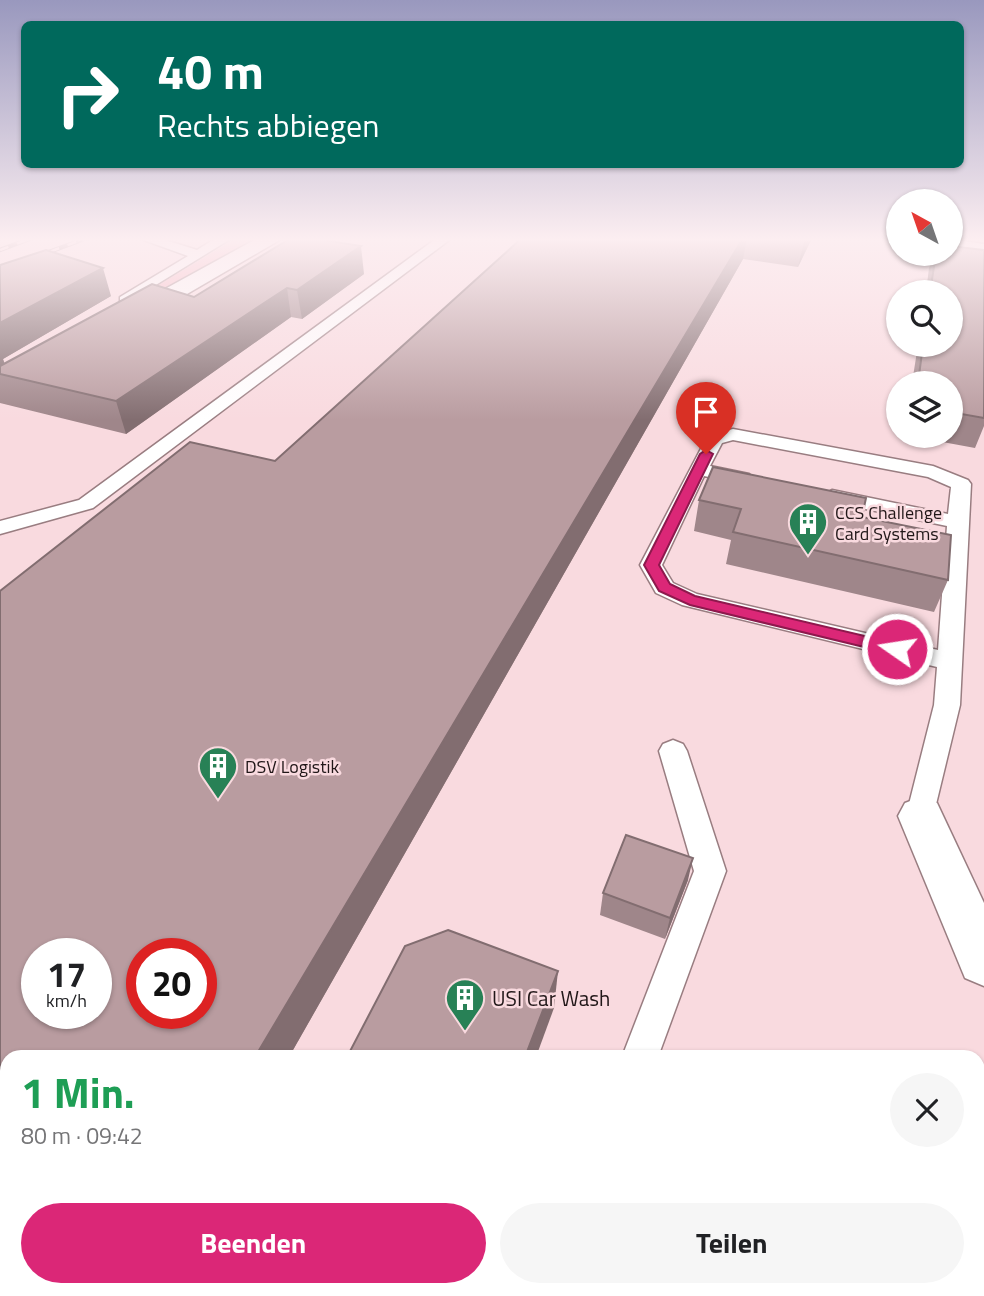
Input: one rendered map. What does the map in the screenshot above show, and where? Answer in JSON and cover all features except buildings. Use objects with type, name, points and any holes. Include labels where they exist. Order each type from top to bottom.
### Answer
[{"type":"street","points":[[111,318],[151,298]]},
{"type":"street","points":[[921,816],[984,961]]},
{"type":"lane","points":[[111,318],[123,298]]},
{"type":"lane","points":[[0,528],[86,505],[366,298]]},
{"type":"lane","points":[[921,816],[947,705],[961,484],[933,472],[733,433],[715,439],[651,565],[664,587],[690,600],[949,661]]},
{"type":"lane","points":[[698,469],[767,483]]},
{"type":"lane","points":[[808,491],[958,522]]},
{"type":"lane","points":[[643,1050],[710,871],[673,751]]},
{"type":"shaded area","points":[[137,298],[148,298],[32,362]]},
{"type":"place","name":"CCS Challenge Card Systems","points":[[808,556]]},
{"type":"place","name":"DSV Logistik","points":[[218,800]]},
{"type":"place","name":"USI Car Wash","points":[[465,1032]]},
{"type":"route","points":[[706,454],[651,565],[664,587],[690,600],[897,649]]}]
